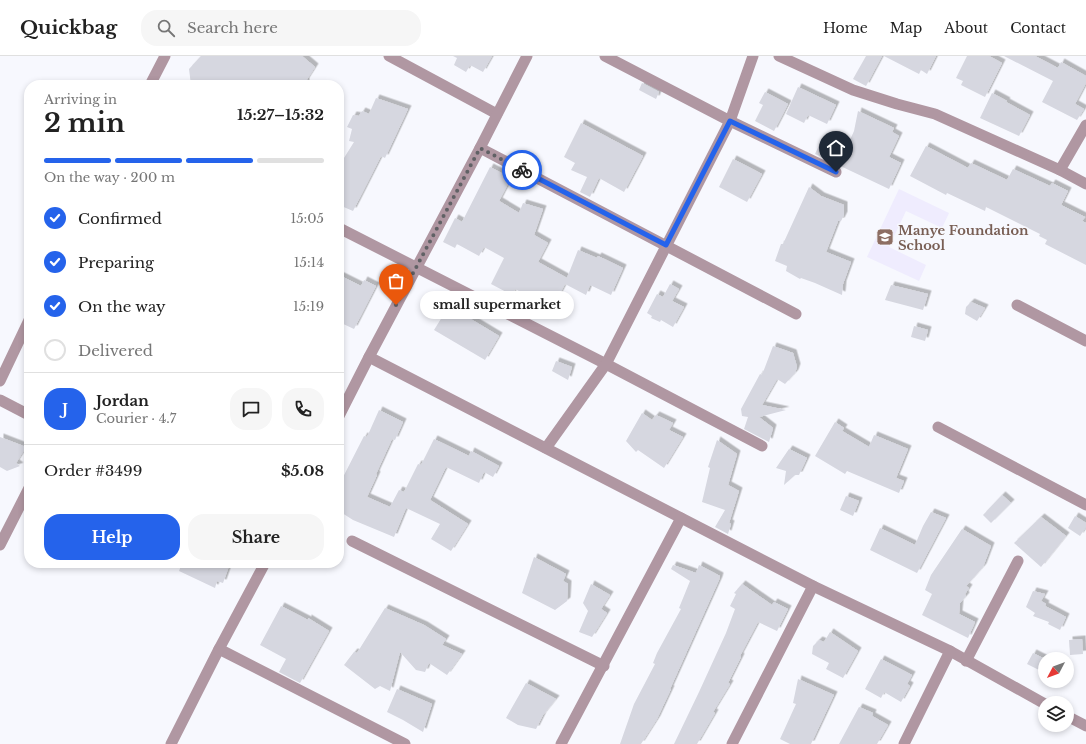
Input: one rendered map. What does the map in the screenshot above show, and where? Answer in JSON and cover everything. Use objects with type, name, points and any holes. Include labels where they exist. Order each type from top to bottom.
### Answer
[{"type":"street","points":[[153,80],[165,56]]},
{"type":"street","points":[[389,56],[497,114]]},
{"type":"street","points":[[344,406],[368,357],[480,148],[527,56]]},
{"type":"street","points":[[605,56],[730,121],[836,172]]},
{"type":"street","points":[[546,448],[606,364],[730,121],[753,56]]},
{"type":"street","points":[[779,56],[853,90],[935,114],[1060,170],[1086,184]]},
{"type":"street","points":[[1060,170],[1086,125]]},
{"type":"street","points":[[480,148],[796,314]]},
{"type":"street","points":[[344,230],[416,266],[762,446]]},
{"type":"street","points":[[1017,305],[1086,341]]},
{"type":"street","points":[[0,381],[24,331]]},
{"type":"street","points":[[368,357],[813,586],[950,651],[1038,700]]},
{"type":"street","points":[[0,400],[24,412]]},
{"type":"street","points":[[938,426],[1086,504]]},
{"type":"street","points":[[0,545],[24,498]]},
{"type":"street","points":[[561,744],[604,666],[681,518]]},
{"type":"street","points":[[352,541],[604,666]]},
{"type":"street","points":[[966,661],[1018,561]]},
{"type":"street","points":[[171,744],[262,568]]},
{"type":"street","points":[[732,744],[813,586]]},
{"type":"street","points":[[219,649],[404,744]]},
{"type":"street","points":[[904,744],[950,651]]},
{"type":"street","points":[[1074,720],[1086,726]]},
{"type":"shaded area","name":"Manye Foundation School","points":[[899,189],[949,213],[942,228],[906,211],[889,247],[926,265],[919,281],[867,257]]},
{"type":"building","points":[[201,56],[302,56],[315,67],[307,80],[190,80],[189,69]]},
{"type":"building","points":[[453,56],[492,56],[483,72],[470,65],[466,72],[454,65],[457,58]]},
{"type":"building","points":[[866,56],[882,56],[866,86],[853,79]]},
{"type":"building","points":[[884,56],[936,56],[927,74],[921,70],[919,74]]},
{"type":"building","points":[[967,56],[989,56],[1002,63],[985,97],[961,85],[963,81],[956,78]]},
{"type":"building","points":[[1004,56],[1035,56],[1058,68],[1061,62],[1086,76],[1086,83],[1075,104],[1084,109],[1077,120],[1042,102],[1053,81]]},
{"type":"building","points":[[642,83],[659,92],[656,99],[639,90]]},
{"type":"building","points":[[798,87],[836,105],[827,124],[808,115],[804,123],[786,114]]},
{"type":"building","points":[[765,92],[788,104],[774,131],[755,121],[763,105],[759,103]]},
{"type":"building","points":[[992,93],[1030,115],[1019,136],[980,118]]},
{"type":"building","points":[[376,98],[408,109],[385,158],[381,156],[353,211],[344,207],[344,158],[354,142],[349,141],[352,129],[347,127],[353,115],[359,116],[362,111],[369,114]]},
{"type":"building","points":[[858,111],[894,128],[892,132],[899,136],[889,157],[901,163],[889,189],[815,154],[822,139],[846,149],[854,131]]},
{"type":"building","points":[[581,123],[643,156],[624,192],[599,178],[590,197],[580,192],[587,177],[571,170],[575,163],[564,157]]},
{"type":"building","points":[[926,146],[968,168],[971,163],[1007,180],[1013,169],[1050,186],[1052,183],[1068,191],[1061,205],[1085,217],[1082,221],[1086,223],[1086,265],[1045,244],[1047,240],[1039,236],[1040,234],[986,207],[985,211],[947,193],[946,195],[910,176]]},
{"type":"building","points":[[733,159],[762,174],[747,202],[719,187]]},
{"type":"building","points":[[490,167],[511,178],[499,201],[519,213],[523,203],[543,209],[534,235],[548,243],[538,262],[567,278],[578,250],[597,258],[598,256],[623,268],[611,295],[590,285],[586,295],[565,284],[557,299],[547,294],[542,303],[515,289],[512,295],[491,284],[504,258],[484,247],[479,256],[457,244],[455,248],[443,242],[455,218],[462,222]]},
{"type":"building","points":[[809,187],[821,196],[844,205],[844,215],[841,221],[838,221],[826,252],[851,262],[843,284],[842,295],[815,283],[801,278],[800,279],[786,271],[787,266],[775,261],[781,244],[783,244]]},
{"type":"building","points":[[344,278],[361,286],[364,280],[376,286],[354,329],[344,324]]},
{"type":"building","points":[[670,284],[679,289],[672,301],[684,307],[673,327],[661,320],[660,322],[651,318],[652,316],[647,313],[657,294],[663,297]]},
{"type":"building","points":[[891,285],[928,294],[923,310],[885,300]]},
{"type":"building","points":[[971,302],[985,308],[977,321],[965,314],[966,307]]},
{"type":"building","points":[[449,306],[499,336],[485,360],[434,330]]},
{"type":"building","points":[[914,326],[928,330],[925,341],[911,337]]},
{"type":"building","points":[[773,346],[793,353],[797,367],[795,373],[785,384],[777,379],[762,405],[786,410],[759,417],[773,428],[769,442],[744,429],[748,417],[742,416],[741,409],[760,374],[762,375]]},
{"type":"building","points":[[556,361],[572,367],[568,380],[552,371]]},
{"type":"building","points":[[379,410],[403,422],[395,440],[392,439],[367,497],[390,507],[399,490],[404,492],[418,464],[421,465],[434,439],[469,456],[471,451],[499,466],[493,477],[484,472],[479,483],[446,467],[430,500],[468,524],[451,551],[431,539],[440,524],[406,508],[394,537],[353,520],[344,514],[344,475],[364,436],[367,437]]},
{"type":"building","points":[[642,413],[652,420],[656,415],[673,423],[669,430],[683,437],[664,468],[638,450],[636,452],[626,441]]},
{"type":"building","points":[[835,422],[844,428],[842,431],[869,447],[874,435],[908,449],[896,478],[904,481],[899,493],[847,471],[845,474],[815,456]]},
{"type":"building","points":[[0,437],[24,446],[24,450],[16,463],[20,466],[7,471],[0,467]]},
{"type":"building","points":[[717,440],[737,454],[728,485],[739,491],[729,523],[731,524],[728,534],[715,527],[725,510],[702,502],[710,468],[708,467]]},
{"type":"building","points":[[789,449],[807,458],[799,475],[795,475],[784,485],[786,471],[776,468]]},
{"type":"building","points":[[1002,495],[1011,503],[991,523],[983,515]]},
{"type":"building","points":[[846,496],[859,501],[853,516],[840,510]]},
{"type":"building","points":[[931,512],[946,518],[917,573],[870,550],[880,528],[915,545]]},
{"type":"building","points":[[1075,516],[1086,523],[1086,527],[1080,536],[1068,528]]},
{"type":"building","points":[[1041,517],[1066,536],[1041,567],[1014,543]]},
{"type":"building","points":[[962,529],[991,546],[983,567],[966,586],[969,588],[965,594],[966,596],[960,603],[959,614],[975,622],[968,638],[922,615],[932,594],[925,590],[931,575]]},
{"type":"building","points":[[534,557],[566,574],[563,581],[568,584],[567,601],[555,610],[522,593]]},
{"type":"building","points":[[673,565],[696,573],[699,565],[720,576],[719,580],[657,719],[641,744],[620,744],[634,704],[655,664],[653,663],[657,653],[681,609],[679,608],[690,581],[671,569]]},
{"type":"building","points":[[180,568],[228,568],[223,583],[217,581],[215,588],[179,571]]},
{"type":"building","points":[[591,584],[610,595],[601,609],[607,613],[592,637],[579,632],[588,611],[583,603]]},
{"type":"building","points":[[742,584],[772,605],[774,602],[788,609],[777,631],[758,622],[740,656],[741,657],[728,683],[730,684],[713,712],[715,713],[697,744],[674,744],[726,633],[735,609],[730,606],[736,594],[734,593]]},
{"type":"building","points":[[1033,591],[1045,594],[1041,601],[1046,604],[1045,606],[1066,617],[1060,630],[1048,624],[1049,622],[1033,616],[1035,613],[1026,607]]},
{"type":"building","points":[[281,606],[308,620],[308,618],[329,631],[300,683],[279,672],[286,659],[260,645]]},
{"type":"building","points":[[385,608],[424,625],[446,639],[442,645],[462,654],[447,675],[429,663],[425,672],[416,670],[400,652],[390,691],[380,686],[375,689],[344,665],[354,652],[357,653]]},
{"type":"building","points":[[830,632],[858,651],[843,678],[826,669],[829,663],[812,654],[813,646],[819,640],[824,642]]},
{"type":"building","points":[[1082,639],[1083,654],[1074,655],[1074,652],[1070,652],[1069,640]]},
{"type":"building","points":[[1033,653],[1038,656],[1038,670],[1027,664]]},
{"type":"building","points":[[881,659],[912,675],[907,684],[910,686],[901,702],[884,692],[881,698],[865,689]]},
{"type":"building","points":[[798,679],[834,695],[811,744],[790,744],[780,739],[796,704],[793,703]]},
{"type":"building","points":[[526,683],[556,699],[543,715],[536,729],[518,725],[506,718]]},
{"type":"building","points":[[397,689],[432,704],[423,732],[387,712]]},
{"type":"building","points":[[859,707],[873,713],[872,716],[888,725],[877,744],[839,744]]},
{"type":"way so far","points":[[396,305],[480,148],[522,170]]},
{"type":"place","name":"Manye Foundation School","points":[[885,237]]},
{"type":"place","name":"small supermarket","points":[[396,305]]},
{"type":"route","points":[[522,170],[666,245],[730,121],[836,172]]}]
